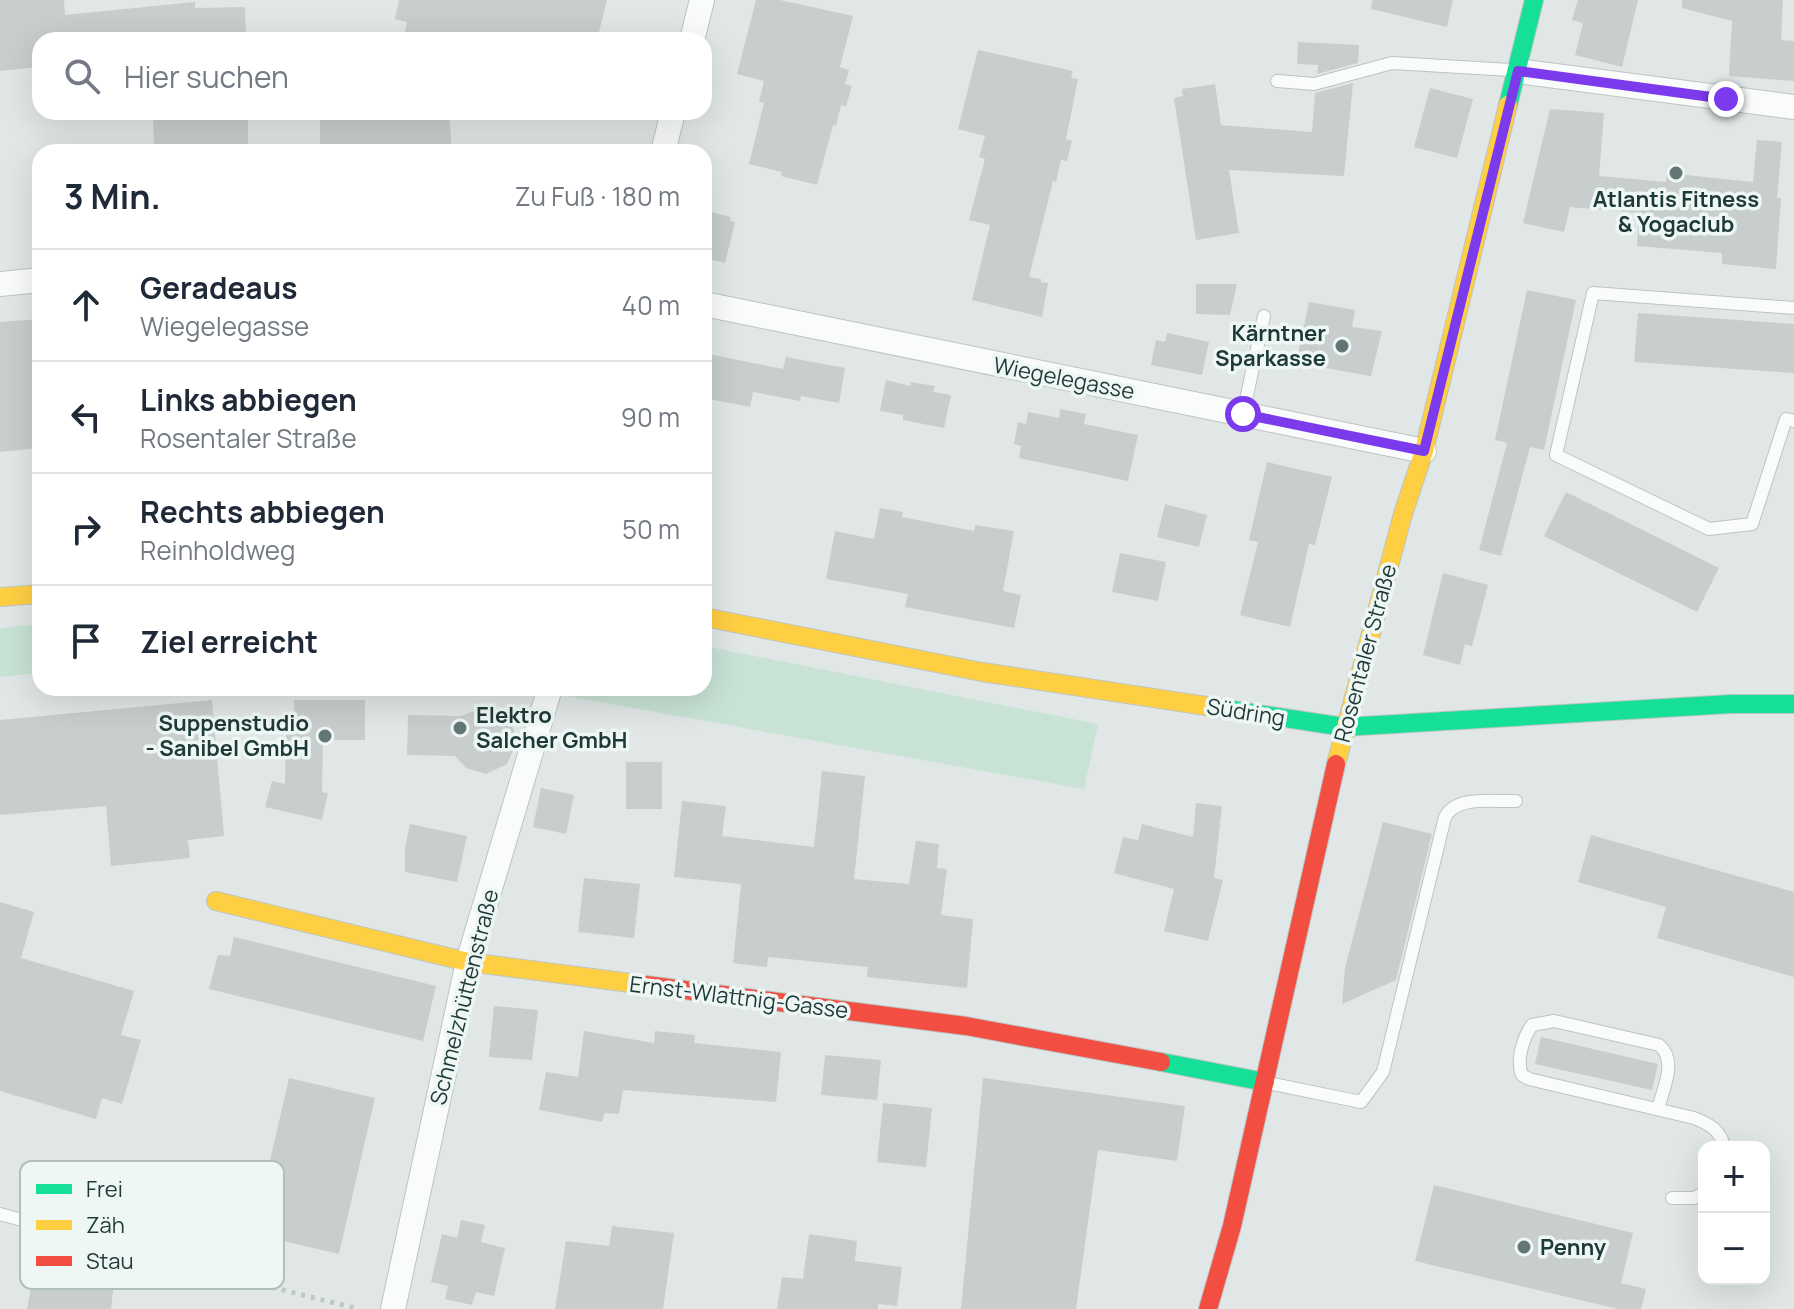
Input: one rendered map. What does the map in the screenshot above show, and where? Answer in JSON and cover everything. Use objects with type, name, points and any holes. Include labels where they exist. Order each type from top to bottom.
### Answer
[{"type":"main road","name":"Rosentaler Straße","points":[[1208,1309],[1232,1226],[1344,727],[1424,451],[1534,0]]},
{"type":"main road","points":[[0,597],[32,595]]},
{"type":"main road","name":"Südring","points":[[712,619],[982,672],[1344,727],[1731,704],[1794,704]]},
{"type":"main road","name":"Ernst-Wlattnig-Gasse","points":[[216,901],[468,962],[966,1026],[1265,1082]]},
{"type":"street","points":[[694,32],[702,0]]},
{"type":"street","points":[[1518,71],[1794,107]]},
{"type":"street","points":[[665,144],[671,120]]},
{"type":"street","points":[[0,284],[32,281]]},
{"type":"street","name":"Wiegelegasse","points":[[712,306],[1424,451]]},
{"type":"street","name":"Schmelzhüttenstraße","points":[[393,1309],[468,962],[548,696]]},
{"type":"lane","points":[[1277,81],[1314,84],[1392,63],[1518,71]]},
{"type":"lane","points":[[1794,308],[1593,293],[1556,455],[1709,529],[1752,524],[1786,419],[1794,421]]},
{"type":"lane","points":[[1243,414],[1264,316]]},
{"type":"lane","points":[[1265,1082],[1361,1102],[1383,1072],[1445,817],[1450,808],[1460,803],[1516,801]]},
{"type":"lane","points":[[1658,1109],[1671,1060],[1659,1045],[1554,1021],[1532,1025],[1527,1033],[1519,1060],[1522,1075],[1529,1079],[1706,1122],[1723,1141]]},
{"type":"lane","points":[[1672,1198],[1698,1196]]},
{"type":"lane","points":[[0,1214],[20,1219]]},
{"type":"path","points":[[277,1289],[359,1309]]},
{"type":"green space","points":[[32,625],[32,674],[0,677],[0,628]]},
{"type":"green space","points":[[712,648],[1098,724],[1084,789],[566,696],[712,696]]},
{"type":"building","points":[[0,0],[64,0],[65,15],[195,2],[195,8],[245,7],[246,32],[32,32],[32,68],[0,71]]},
{"type":"building","points":[[399,0],[607,0],[599,32],[405,32],[407,22],[395,19]]},
{"type":"building","points":[[756,0],[780,0],[853,16],[840,67],[849,70],[845,84],[852,86],[846,106],[841,105],[836,126],[833,125],[817,185],[749,164],[764,103],[759,102],[764,81],[737,74]]},
{"type":"building","points":[[1372,0],[1453,0],[1447,27],[1371,9]]},
{"type":"building","points":[[1578,0],[1638,0],[1622,67],[1575,55],[1583,23],[1572,20]]},
{"type":"building","points":[[1682,0],[1783,0],[1781,40],[1794,41],[1794,81],[1729,76],[1732,21],[1682,8]]},
{"type":"building","points":[[1298,42],[1359,45],[1358,63],[1317,74],[1318,65],[1297,64]]},
{"type":"building","points":[[978,50],[1073,71],[1071,78],[1078,79],[1066,139],[1072,141],[1067,161],[1061,160],[1056,182],[1053,181],[1029,277],[1048,283],[1042,317],[972,300],[990,225],[969,220],[985,159],[979,157],[985,136],[958,129]]},
{"type":"building","points":[[1353,83],[1344,176],[1229,170],[1239,233],[1196,240],[1174,98],[1183,96],[1182,89],[1215,84],[1221,125],[1312,132],[1315,93]]},
{"type":"building","points":[[1430,88],[1473,99],[1457,158],[1414,147]]},
{"type":"building","points":[[1550,109],[1604,113],[1599,176],[1666,182],[1667,173],[1753,182],[1757,140],[1782,142],[1776,269],[1722,264],[1722,253],[1637,246],[1639,213],[1570,207],[1564,232],[1523,223]]},
{"type":"building","points":[[153,120],[248,120],[248,144],[154,144]]},
{"type":"building","points":[[320,120],[450,120],[451,144],[320,144]]},
{"type":"building","points":[[712,212],[731,217],[730,221],[735,222],[725,263],[712,260]]},
{"type":"building","points":[[1196,284],[1237,284],[1230,315],[1196,314]]},
{"type":"building","points":[[1527,290],[1576,300],[1544,450],[1530,447],[1501,556],[1479,550],[1507,443],[1495,440]]},
{"type":"building","points":[[1309,302],[1355,310],[1352,327],[1382,331],[1371,376],[1296,363]]},
{"type":"building","points":[[1638,313],[1794,324],[1794,373],[1634,362]]},
{"type":"building","points":[[32,320],[32,449],[0,452],[0,322]]},
{"type":"building","points":[[1167,333],[1209,342],[1202,375],[1151,365],[1156,340],[1165,342]]},
{"type":"building","points":[[712,355],[783,369],[786,357],[845,368],[839,403],[801,396],[800,401],[753,392],[750,407],[712,400]]},
{"type":"building","points":[[886,380],[910,386],[911,382],[935,386],[933,392],[951,395],[944,428],[903,420],[903,415],[880,411]]},
{"type":"building","points":[[1060,409],[1086,414],[1084,424],[1138,435],[1128,481],[1019,458],[1021,446],[1014,444],[1018,422],[1026,424],[1028,412],[1059,418]]},
{"type":"building","points":[[1267,462],[1332,477],[1315,545],[1309,544],[1290,627],[1240,615],[1258,542],[1249,540]]},
{"type":"building","points":[[1566,492],[1719,568],[1697,612],[1544,536]]},
{"type":"building","points":[[1165,504],[1207,515],[1199,547],[1157,537]]},
{"type":"building","points":[[880,508],[903,512],[902,517],[974,531],[975,525],[1014,531],[1003,591],[1021,595],[1014,628],[905,607],[908,594],[826,579],[835,531],[874,539]]},
{"type":"building","points":[[1120,553],[1166,562],[1158,601],[1112,592]]},
{"type":"building","points":[[1443,573],[1488,585],[1472,646],[1465,644],[1460,665],[1423,655]]},
{"type":"building","points":[[212,700],[224,836],[188,840],[190,858],[111,866],[106,806],[0,815],[0,720]]},
{"type":"building","name":"Suppenstudio - Sanibel GmbH","points":[[294,700],[365,700],[365,740],[323,740],[322,792],[328,793],[322,820],[265,807],[272,781],[285,784],[286,732],[294,733]]},
{"type":"building","name":"Elektro Salcher GmbH","points":[[484,707],[508,716],[518,740],[507,764],[486,774],[466,768],[455,756],[407,755],[408,715],[461,716]]},
{"type":"building","points":[[626,762],[662,762],[662,809],[626,809]]},
{"type":"building","points":[[822,771],[865,776],[854,879],[909,884],[916,841],[939,844],[937,868],[947,869],[941,915],[973,919],[967,988],[867,977],[868,967],[768,957],[767,967],[733,963],[741,884],[674,877],[682,801],[726,806],[722,836],[814,847]]},
{"type":"building","points":[[541,788],[574,795],[566,834],[533,827]]},
{"type":"building","points":[[1196,803],[1222,806],[1214,878],[1223,880],[1208,941],[1164,931],[1174,889],[1114,873],[1123,837],[1138,840],[1142,824],[1193,837]]},
{"type":"building","points":[[1383,822],[1432,834],[1396,980],[1342,1004],[1345,968]]},
{"type":"building","points":[[410,824],[467,836],[457,882],[405,872],[405,847]]},
{"type":"building","points":[[1591,835],[1794,892],[1794,977],[1657,938],[1666,907],[1578,882]]},
{"type":"building","points":[[584,878],[640,884],[634,938],[578,932]]},
{"type":"building","points":[[0,902],[34,912],[21,958],[134,991],[121,1035],[141,1040],[122,1104],[102,1098],[96,1119],[0,1091]]},
{"type":"building","points":[[234,937],[436,986],[423,1041],[209,989],[218,955],[230,956]]},
{"type":"building","points":[[494,1006],[538,1010],[532,1060],[489,1057]]},
{"type":"building","points":[[584,1031],[654,1043],[655,1031],[695,1035],[694,1043],[781,1052],[776,1102],[623,1090],[619,1114],[605,1113],[602,1122],[539,1110],[546,1072],[578,1077]]},
{"type":"building","points":[[1541,1037],[1658,1064],[1652,1090],[1535,1064]]},
{"type":"building","points":[[825,1055],[881,1060],[877,1100],[821,1095]]},
{"type":"building","points":[[289,1078],[375,1098],[339,1254],[284,1241],[284,1161],[270,1161]]},
{"type":"building","points":[[983,1078],[1185,1106],[1177,1161],[1098,1150],[1076,1309],[961,1309]]},
{"type":"building","points":[[883,1103],[932,1108],[926,1167],[877,1162]]},
{"type":"building","name":"Penny","points":[[1434,1185],[1633,1233],[1621,1283],[1646,1289],[1641,1309],[1618,1309],[1415,1261]]},
{"type":"building","points":[[461,1220],[485,1225],[481,1242],[505,1248],[494,1296],[476,1292],[472,1305],[445,1299],[448,1286],[431,1282],[442,1234],[457,1238]]},
{"type":"building","points":[[612,1226],[674,1233],[663,1309],[555,1309],[566,1241],[609,1246]]},
{"type":"building","points":[[809,1234],[857,1241],[855,1261],[902,1267],[897,1306],[878,1304],[878,1309],[777,1309],[782,1277],[803,1279]]},
{"type":"building","points":[[31,1289],[113,1289],[111,1309],[27,1309]]},
{"type":"traffic: fast","points":[[1508,105],[1534,0]]},
{"type":"traffic: fast","points":[[1206,706],[1344,727],[1731,704],[1794,704]]},
{"type":"traffic: fast","points":[[1161,1062],[1265,1082]]},
{"type":"traffic: slow","points":[[1336,764],[1403,514],[1424,451],[1508,105]]},
{"type":"traffic: slow","points":[[0,597],[32,595]]},
{"type":"traffic: slow","points":[[712,619],[982,672],[1206,706]]},
{"type":"traffic: slow","points":[[216,901],[468,962],[646,985]]},
{"type":"traffic: jam","points":[[1208,1309],[1232,1226],[1336,764]]},
{"type":"traffic: jam","points":[[646,985],[966,1026],[1161,1062]]},
{"type":"place","name":"Atlantis Fitness & Yogaclub","points":[[1676,173]]},
{"type":"place","name":"Kärntner Sparkasse","points":[[1342,346]]},
{"type":"place","name":"Elektro Salcher GmbH","points":[[460,728]]},
{"type":"place","name":"Suppenstudio - Sanibel GmbH","points":[[325,736]]},
{"type":"place","name":"Penny","points":[[1524,1247]]},
{"type":"route","points":[[1243,414],[1424,451],[1518,71],[1726,99]]}]
